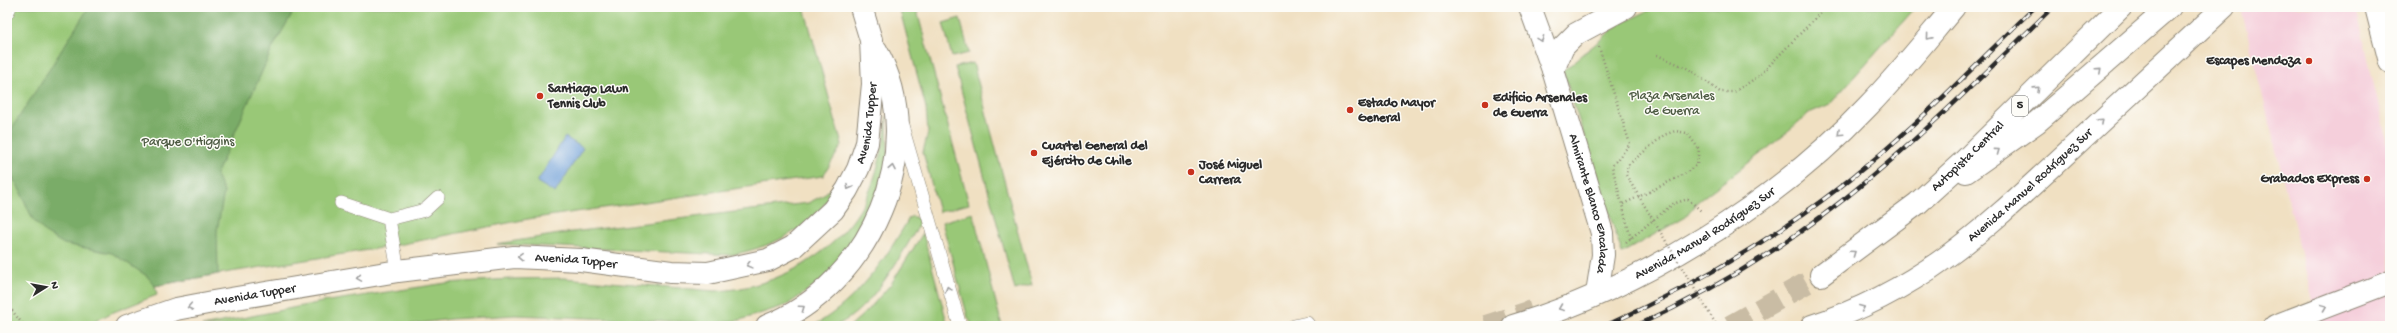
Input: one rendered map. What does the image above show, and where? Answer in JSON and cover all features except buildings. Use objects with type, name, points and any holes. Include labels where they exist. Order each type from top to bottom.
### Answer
[{"type":"main road","name":"Avenida Tupper","points":[[767,326],[791,315],[830,286],[854,260],[870,234],[883,204],[894,157],[896,123],[892,90],[883,62],[871,40],[861,7]]},
{"type":"main road","name":"Almirante Blanco Encalada","points":[[1530,7],[1553,70],[1602,234],[1603,255],[1597,293]]},
{"type":"main road","points":[[1553,70],[1563,47],[1576,34],[1588,16],[1626,7]]},
{"type":"main road","name":"Avenida Manuel Rodríguez Sur","points":[[1513,326],[1597,293],[1680,252],[1719,228],[1765,196],[1835,138],[1878,96],[1954,7]]},
{"type":"main road","name":"Autopista Central","points":[[1821,275],[1918,203],[1962,163],[2121,7]]},
{"type":"main road","points":[[1918,203],[1990,156],[2037,122],[2170,7]]},
{"type":"main road","name":"Avenida Manuel Rodríguez Sur","points":[[1812,326],[1884,298],[1920,276],[1957,250],[2020,197],[2224,7]]},
{"type":"main road","points":[[2376,7],[2390,62]]},
{"type":"main road","name":"Avenida Tupper","points":[[127,326],[176,309],[398,271],[514,257],[581,260],[671,272],[708,273],[768,260],[793,247],[833,210],[847,190],[858,168],[867,143],[871,115],[873,84],[871,40]]},
{"type":"main road","points":[[2275,326],[2390,282]]},
{"type":"lane","points":[[7,13],[10,7]]},
{"type":"lane","points":[[892,90],[960,326]]},
{"type":"lane","points":[[341,203],[389,219],[426,210],[438,198]]},
{"type":"lane","points":[[389,219],[398,271]]},
{"type":"lane","points":[[1294,326],[1308,324]]},
{"type":"path","points":[[1657,55],[1689,69],[1720,92],[1734,92],[1759,76],[1826,7]]},
{"type":"path","points":[[1588,16],[1630,144],[1612,166],[1631,239]]},
{"type":"path","points":[[1623,204],[1649,192],[1686,173],[1697,164],[1699,160],[1699,149],[1687,133],[1675,131],[1664,135],[1628,165],[1626,175],[1717,326]]},
{"type":"path","points":[[1603,255],[1631,239],[1672,204],[1688,199],[1719,228]]},
{"type":"path","points":[[7,304],[24,326]]},
{"type":"shaded area","points":[[2247,7],[2356,7],[2390,154],[2390,326],[2319,326],[2242,12]]},
{"type":"green space","name":"Parque O'Higgins","points":[[7,7],[804,7],[842,145],[823,176],[528,219],[393,246],[218,274],[155,286],[157,295],[111,313],[86,326],[7,326]]},
{"type":"green space","points":[[89,7],[296,7],[273,47],[216,175],[224,192],[217,231],[218,274],[155,286],[147,276],[112,253],[64,244],[47,234],[33,220],[18,186],[7,170],[7,136]]},
{"type":"green space","points":[[899,7],[916,7],[969,204],[939,212],[923,152],[928,132],[926,108]]},
{"type":"green space","name":"Plaza Arsenales de Guerra","points":[[1656,7],[1916,7],[1830,104],[1809,113],[1768,148],[1697,202],[1685,217],[1622,253],[1563,71],[1618,25]]},
{"type":"green space","points":[[960,18],[969,53],[952,57],[943,23]]},
{"type":"green space","points":[[973,63],[1032,285],[1015,290],[955,67]]},
{"type":"green space","points":[[887,116],[888,159],[867,224],[823,280],[787,305],[740,320],[716,323],[515,315],[451,319],[399,326],[202,326],[322,302],[446,283],[511,279],[564,278],[715,291],[738,289],[762,283],[785,274],[807,262],[827,248],[844,231],[859,211],[870,190],[876,172],[883,144]]},
{"type":"green space","points":[[840,180],[831,196],[820,209],[795,231],[781,239],[749,251],[731,255],[497,244],[572,232],[808,203],[822,196]]},
{"type":"green space","points":[[973,213],[1002,326],[973,326],[968,318],[942,222]]},
{"type":"green space","points":[[912,216],[919,219],[918,227],[884,282],[873,295],[850,317],[837,325],[828,327],[813,326],[843,305],[868,279],[890,250],[909,218]]},
{"type":"green space","points":[[923,233],[948,326],[850,326],[868,310],[891,284]]},
{"type":"water","points":[[565,137],[583,148],[555,193],[537,182]]},
{"type":"tunnel","points":[[1730,326],[1821,275]]},
{"type":"tunnel","points":[[1486,326],[1532,311]]},
{"type":"railway","points":[[1605,326],[1674,293],[1740,255],[1773,235],[1835,191],[1909,129],[2035,7]]},
{"type":"railway","points":[[1636,326],[1728,278],[1758,260],[1816,221],[1894,158],[1986,73],[2053,7]]},
{"type":"place","name":"Escapes Mendoza","points":[[2309,61]]},
{"type":"place","name":"Santiago Lawn Tennis Club","points":[[540,96]]},
{"type":"place","name":"Edificio Arsenales de Guerra","points":[[1485,105]]},
{"type":"place","name":"Estado Mayor General","points":[[1350,110]]},
{"type":"place","name":"Cuartel General del Ejército de Chile","points":[[1034,153]]},
{"type":"place","name":"José Miguel Carrera","points":[[1191,172]]},
{"type":"place","name":"Grabados Express","points":[[2367,179]]}]
